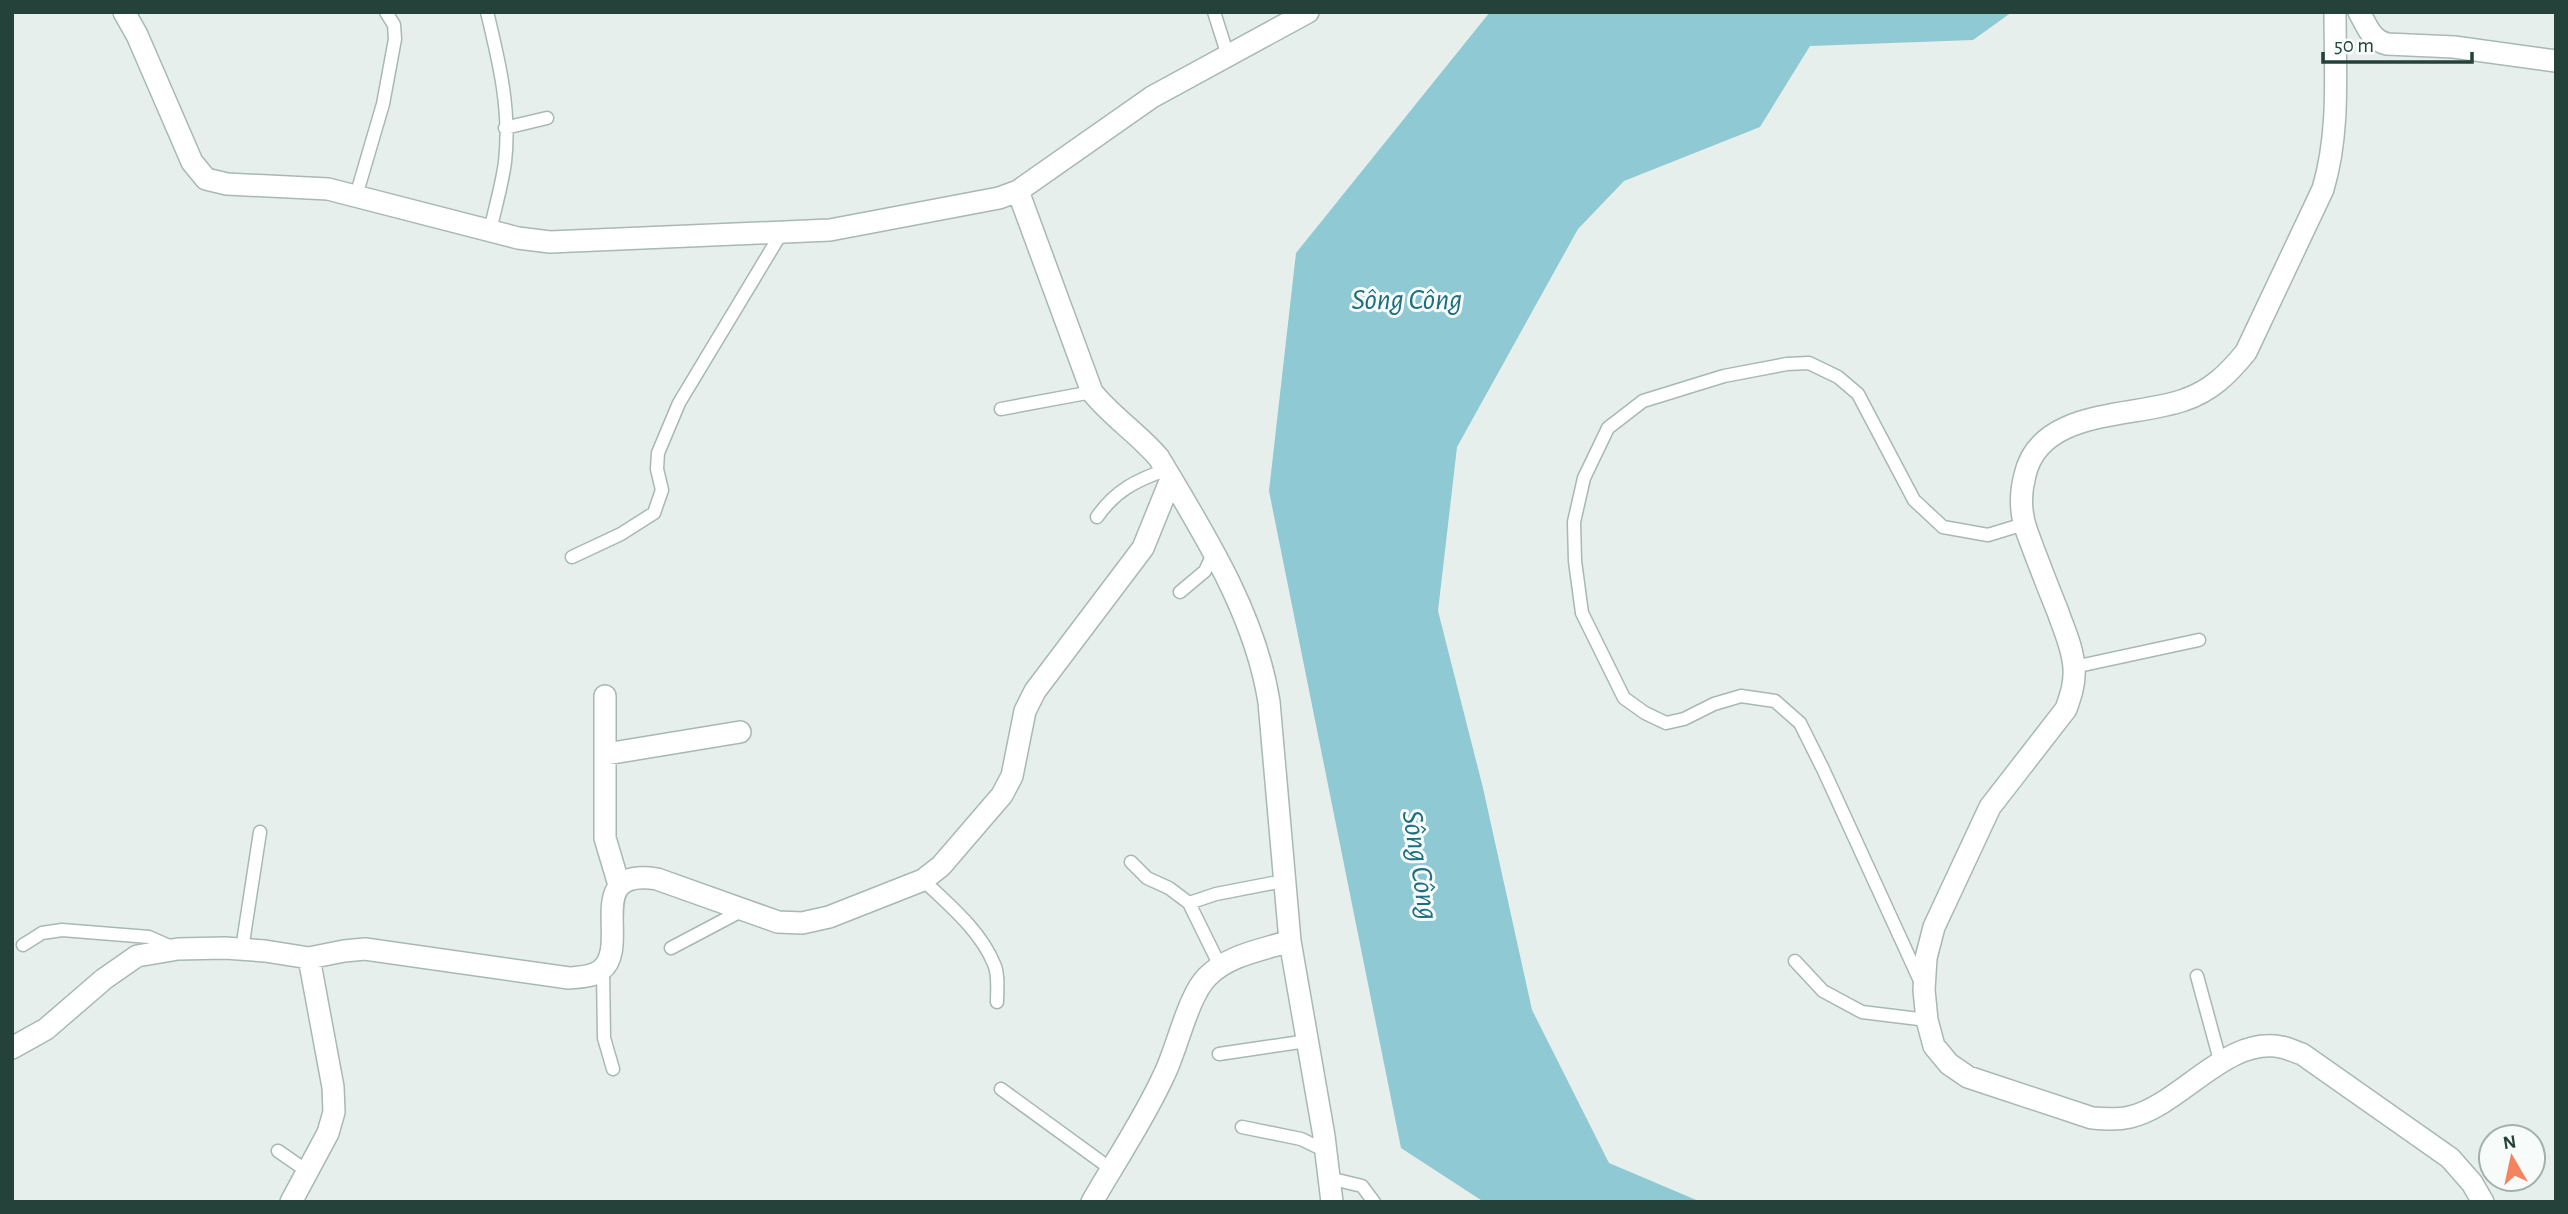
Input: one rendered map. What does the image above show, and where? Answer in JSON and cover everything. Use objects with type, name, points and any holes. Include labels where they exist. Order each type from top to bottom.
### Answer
[{"type":"street","points":[[124,12],[137,35],[192,162],[206,179],[228,184],[305,186],[356,196],[518,238],[550,242],[830,230],[999,198],[1018,191],[1128,112],[1308,12]]},
{"type":"street","points":[[2335,12],[2335,139],[2331,163],[2323,189],[2246,352],[2228,373],[2207,390],[2182,401],[2090,419],[2066,428],[2041,443],[2027,466],[2020,495],[2018,526],[2070,645],[2074,667],[2073,690],[2066,709],[1990,807],[1934,927],[1926,958],[1924,990],[1927,1020],[1934,1046],[1949,1065],[1968,1077],[2092,1118],[2111,1120],[2131,1117],[2151,1109],[2237,1053],[2259,1047],[2280,1047],[2302,1054],[2450,1158],[2472,1183],[2483,1202]]},
{"type":"street","points":[[2359,12],[2372,36],[2387,44],[2454,47],[2556,61]]},
{"type":"street","points":[[1018,191],[1092,392],[1148,445],[1214,552],[1229,581],[1266,684],[1290,942],[1326,1151],[1332,1202]]},
{"type":"street","points":[[619,885],[635,878],[657,879],[778,922],[802,923],[829,917],[923,880],[941,866],[1002,795],[1012,776],[1025,711],[1035,691],[1143,548],[1168,475]]},
{"type":"street","points":[[12,1048],[46,1029],[104,979],[137,956],[178,949],[242,949],[309,958],[365,949],[569,978],[589,976],[603,969],[610,957],[615,896],[619,885],[605,838],[605,696]]},
{"type":"street","points":[[606,754],[740,732]]},
{"type":"street","points":[[1092,1202],[1163,1079],[1195,995],[1205,979],[1220,966],[1236,958],[1290,942]]},
{"type":"street","points":[[291,1202],[328,1133],[334,1112],[333,1087],[309,958]]},
{"type":"lane","points":[[356,196],[383,104],[395,39],[394,25],[386,12]]},
{"type":"lane","points":[[487,12],[500,66],[505,128],[505,161],[490,231]]},
{"type":"lane","points":[[1213,12],[1228,55]]},
{"type":"lane","points":[[505,128],[547,118]]},
{"type":"lane","points":[[572,557],[621,534],[653,513],[661,499],[662,490],[657,469],[658,453],[679,403],[782,232]]},
{"type":"lane","points":[[1924,990],[1800,723],[1775,701],[1741,696],[1714,704],[1684,719],[1666,723],[1645,713],[1624,698],[1582,613],[1575,561],[1574,522],[1584,478],[1608,428],[1643,401],[1724,376],[1787,364],[1809,363],[1838,377],[1858,394],[1914,500],[1943,527],[1988,535],[2018,526]]},
{"type":"lane","points":[[1001,409],[1092,392]]},
{"type":"lane","points":[[1097,517],[1108,501],[1123,488],[1168,475]]},
{"type":"lane","points":[[1180,592],[1205,571],[1214,552]]},
{"type":"lane","points":[[2074,667],[2199,640]]},
{"type":"lane","points":[[242,949],[260,832]]},
{"type":"lane","points":[[1131,862],[1147,878],[1169,888],[1189,903],[1220,966]]},
{"type":"lane","points":[[923,880],[963,918],[995,965],[998,981],[996,1002]]},
{"type":"lane","points":[[1189,903],[1216,894],[1273,883]]},
{"type":"lane","points":[[671,948],[743,910]]},
{"type":"lane","points":[[23,945],[42,933],[62,930],[149,937],[178,949]]},
{"type":"lane","points":[[1795,961],[1823,991],[1862,1012],[1927,1020]]},
{"type":"lane","points":[[603,969],[604,1038],[613,1069]]},
{"type":"lane","points":[[2197,976],[2221,1064]]},
{"type":"lane","points":[[1219,1054],[1307,1041]]},
{"type":"lane","points":[[1001,1089],[1111,1169]]},
{"type":"lane","points":[[1242,1127],[1301,1139],[1326,1151]]},
{"type":"lane","points":[[278,1151],[307,1171]]},
{"type":"lane","points":[[1329,1178],[1362,1186],[1374,1202]]},
{"type":"water","name":"Sông Công","points":[[1490,12],[2012,12],[1973,40],[1810,46],[1760,127],[1624,181],[1578,229],[1457,447],[1438,611],[1483,788],[1532,1010],[1609,1163],[1701,1202],[1484,1202],[1401,1148],[1269,491],[1296,253]]}]
